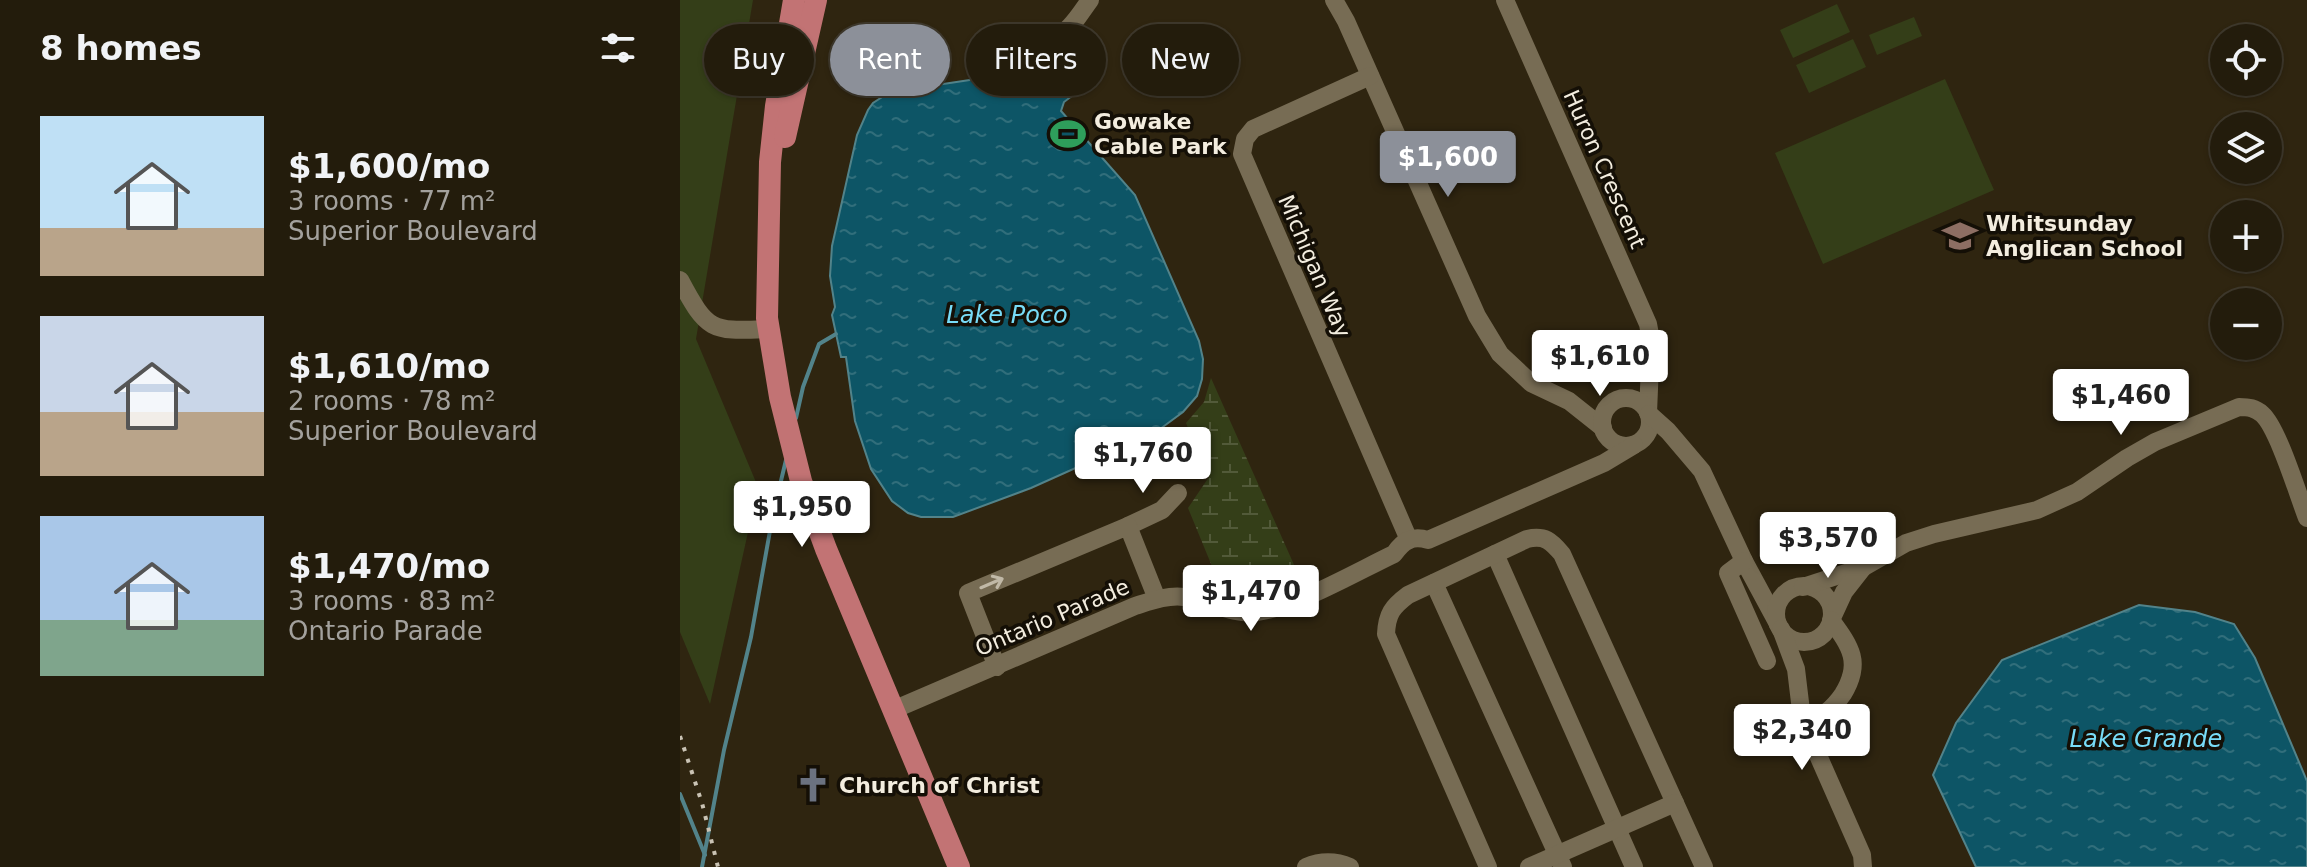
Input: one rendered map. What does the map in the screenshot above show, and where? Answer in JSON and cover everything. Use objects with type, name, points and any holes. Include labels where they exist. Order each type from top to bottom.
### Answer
[{"type":"main road","points":[[794,0],[770,162],[769,329],[780,397],[801,481],[826,549],[959,867]]},
{"type":"main road","points":[[769,204],[816,0]]},
{"type":"street","points":[[1071,24],[1090,0]]},
{"type":"street","points":[[1334,0],[1477,316],[1500,354],[1531,383],[1569,401],[1603,429],[1615,444],[1662,443],[1682,448]]},
{"type":"street","name":"Huron Crescent","points":[[1505,0],[1648,324],[1651,340],[1649,413]]},
{"type":"street","name":"Michigan Way","points":[[1370,76],[1253,129],[1245,139],[1242,154],[1409,540]]},
{"type":"street","points":[[680,280],[695,309],[708,323],[728,331],[769,329]]},
{"type":"street","points":[[1583,471],[1600,450],[1603,413],[1634,385],[1649,360]]},
{"type":"street","points":[[1569,401],[1636,400],[1707,479],[1792,654],[1804,724],[1867,863]]},
{"type":"street","points":[[1767,661],[1728,573],[1747,566],[1775,582],[1802,587],[1818,590],[1831,608],[1829,624],[1810,642],[1798,642],[1788,637],[1780,626],[1777,607],[1782,597],[1791,590],[1802,587],[1864,567],[1906,543],[2037,510],[2077,492],[2155,442],[2239,407],[2253,407],[2265,416],[2275,433],[2307,518]]},
{"type":"street","points":[[1635,444],[1647,434],[1649,413]]},
{"type":"street","name":"Ontario Parade","points":[[893,710],[1157,599],[1184,597],[1233,611],[1256,612],[1282,606],[1394,554],[1401,544],[1409,540],[1417,537],[1428,540],[1610,460],[1635,444]]},
{"type":"street","points":[[997,667],[968,593],[1162,510],[1178,493]]},
{"type":"street","points":[[1128,526],[1157,599]]},
{"type":"street","points":[[1488,867],[1386,634],[1387,617],[1392,606],[1408,595],[1527,539],[1541,536],[1551,541],[1562,554],[1704,867]]},
{"type":"street","points":[[1495,554],[1634,867]]},
{"type":"street","points":[[1798,679],[1844,592],[1864,567]]},
{"type":"street","points":[[1434,583],[1560,861]]},
{"type":"street","points":[[1804,724],[1832,709],[1854,673],[1851,653],[1829,624]]},
{"type":"street","points":[[1529,867],[1560,861],[1617,828],[1675,803]]},
{"type":"street","points":[[1306,867],[1314,863],[1339,862],[1350,867]]},
{"type":"green space","points":[[680,0],[753,0],[749,24],[704,24],[704,96],[737,96],[696,339],[758,487],[710,704],[680,632]]},
{"type":"green space","points":[[1837,4],[1850,32],[1793,58],[1780,30]]},
{"type":"green space","points":[[1914,17],[1922,36],[1877,55],[1869,35]]},
{"type":"green space","points":[[1853,39],[1866,67],[1809,93],[1796,65]]},
{"type":"green space","points":[[1945,79],[1994,190],[1823,264],[1775,153]]},
{"type":"green space","points":[[1211,378],[1299,576],[1253,594],[1223,593],[1188,508],[1209,477],[1186,423],[1204,402]]},
{"type":"water","name":"Lake Poco","points":[[966,81],[966,96],[1072,96],[1064,102],[1061,111],[1135,195],[1199,341],[1203,359],[1202,379],[1197,396],[1183,412],[1156,432],[1031,488],[953,517],[921,517],[908,513],[892,501],[871,469],[855,421],[846,357],[841,357],[832,315],[835,307],[830,276],[832,246],[857,135],[873,103],[884,96],[950,96],[950,83]]},
{"type":"water","name":"Lake Grande","points":[[2139,605],[2195,612],[2234,624],[2255,658],[2307,781],[2307,867],[1976,867],[1933,775],[1956,723],[2002,660]]},
{"type":"waterway","points":[[796,418],[803,387],[819,344],[836,334]]},
{"type":"waterway","points":[[702,867],[786,460]]},
{"type":"waterway","points":[[680,794],[705,855]]},
{"type":"railway","points":[[680,736],[702,803],[718,867]]},
{"type":"place","name":"Gowake Cable Park","points":[[1068,134]]},
{"type":"place","name":"Whitsunday Anglican School","points":[[1960,236]]},
{"type":"place","name":"Church of Christ","points":[[813,785]]}]
